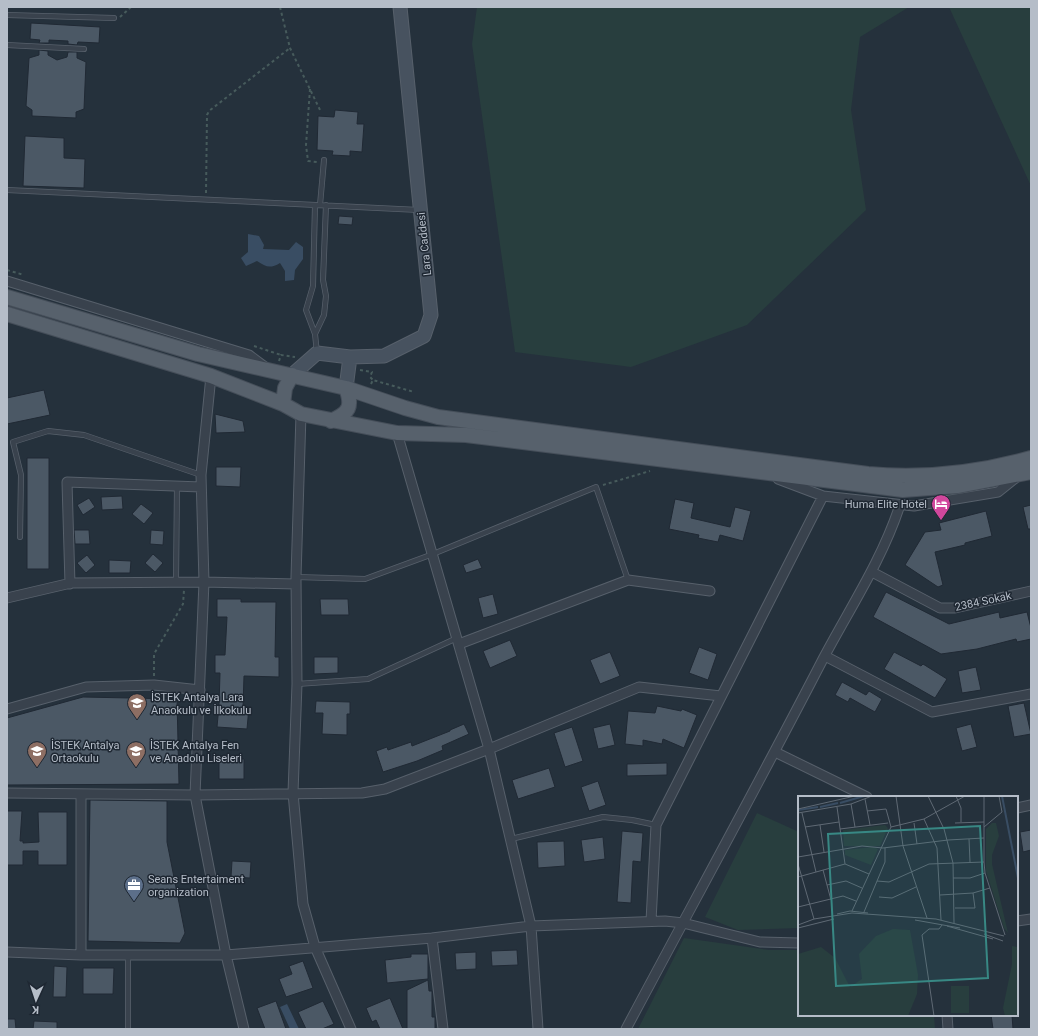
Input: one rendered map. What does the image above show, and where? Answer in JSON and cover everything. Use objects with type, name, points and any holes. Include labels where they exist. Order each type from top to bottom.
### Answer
[{"type":"main road","points":[[7,297],[198,354],[346,388],[438,417],[868,474],[903,477],[965,472],[1031,458]]},
{"type":"main road","points":[[7,314],[211,376],[283,404],[301,414],[397,433],[466,435],[903,490],[957,486],[1026,472]]},
{"type":"main road","points":[[283,404],[285,388],[292,375]]},
{"type":"main road","points":[[331,421],[344,415],[349,408],[350,398],[346,388]]},
{"type":"street","name":"Lara Caddesi","points":[[317,353],[350,357],[384,356],[424,336],[432,315],[400,7]]},
{"type":"street","points":[[7,282],[249,355],[269,370]]},
{"type":"street","points":[[292,375],[317,353]]},
{"type":"street","points":[[346,388],[350,357]]},
{"type":"street","points":[[211,376],[201,475],[204,582],[195,795],[226,955],[244,1029]]},
{"type":"street","points":[[301,414],[296,580],[297,684],[293,793],[303,904],[315,946],[351,1029]]},
{"type":"street","points":[[397,433],[489,749],[532,926],[538,1029]]},
{"type":"street","points":[[761,472],[823,496],[914,506],[998,492],[1026,472]]},
{"type":"street","points":[[70,584],[67,482],[201,487]]},
{"type":"street","points":[[651,921],[656,825],[823,496]]},
{"type":"street","points":[[626,1029],[825,656],[872,572],[892,532],[900,505]]},
{"type":"street","name":"2384 Sokak","points":[[872,572],[940,608],[955,608],[1031,591]]},
{"type":"street","points":[[7,598],[70,584],[296,580]]},
{"type":"street","points":[[458,641],[628,580],[710,591]]},
{"type":"street","points":[[825,656],[932,712],[1031,694]]},
{"type":"street","points":[[7,709],[86,687],[154,685],[200,690]]},
{"type":"street","points":[[7,793],[195,795],[362,793],[385,789],[489,749],[638,687],[721,696]]},
{"type":"street","points":[[775,752],[865,796]]},
{"type":"street","points":[[81,794],[81,955]]},
{"type":"street","points":[[1018,808],[1031,805]]},
{"type":"street","points":[[1018,921],[1031,919]]},
{"type":"street","points":[[7,952],[81,955],[226,955],[315,946],[432,938],[532,926],[651,921],[683,923],[760,942],[798,943]]},
{"type":"street","points":[[432,938],[443,1029]]},
{"type":"street","points":[[947,1016],[948,1029]]},
{"type":"lane","points":[[7,15],[114,18]]},
{"type":"lane","points":[[7,45],[84,49]]},
{"type":"lane","points":[[315,334],[324,315],[326,296],[323,280],[324,161]]},
{"type":"lane","points":[[7,190],[421,210]]},
{"type":"lane","points":[[315,205],[313,286],[306,310],[315,334],[317,353]]},
{"type":"lane","points":[[20,538],[21,475],[13,442],[48,431],[84,435],[201,475]]},
{"type":"lane","points":[[177,486],[180,583]]},
{"type":"lane","points":[[296,580],[365,579],[433,554],[596,487],[628,580]]},
{"type":"lane","points":[[297,684],[368,679],[458,641]]},
{"type":"lane","points":[[511,839],[603,817],[632,820],[656,825]]},
{"type":"lane","points":[[128,955],[128,1029]]},
{"type":"path","points":[[114,18],[119,19],[131,7]]},
{"type":"path","points":[[280,7],[290,48],[321,112]]},
{"type":"path","points":[[206,200],[207,115],[210,111],[290,48]]},
{"type":"path","points":[[310,88],[306,145],[308,161],[324,161]]},
{"type":"path","points":[[372,372],[370,377],[373,380]]},
{"type":"path","points":[[596,487],[652,470]]},
{"type":"path","points":[[154,685],[154,654],[183,604],[180,583]]},
{"type":"green space","points":[[477,7],[909,7],[860,37],[851,110],[866,210],[747,325],[631,367],[515,352],[472,44]]},
{"type":"green space","points":[[949,7],[1031,7],[1031,186]]},
{"type":"green space","points":[[757,813],[798,832],[798,928],[738,930],[705,917]]},
{"type":"green space","points":[[684,938],[769,950],[798,950],[798,1016],[934,1016],[935,1029],[638,1029]]},
{"type":"water","points":[[248,234],[259,236],[264,245],[263,249],[289,250],[296,242],[303,247],[303,259],[295,270],[294,280],[285,281],[285,271],[280,263],[273,266],[268,266],[257,261],[246,266],[241,258],[248,252]]},
{"type":"water","points":[[287,1004],[299,1029],[290,1029],[280,1007]]},
{"type":"building","points":[[31,23],[100,27],[99,43],[78,42],[77,45],[68,44],[68,41],[49,40],[49,43],[39,43],[40,40],[30,39]]},
{"type":"building","points":[[39,50],[48,51],[48,55],[57,60],[67,57],[68,52],[77,52],[77,58],[86,62],[84,109],[76,112],[76,118],[32,116],[32,110],[26,106],[29,58],[39,55]]},
{"type":"building","points":[[335,110],[358,112],[357,124],[364,124],[362,152],[350,151],[350,156],[332,155],[333,151],[317,150],[318,116],[334,117]]},
{"type":"building","points":[[25,136],[64,138],[64,158],[85,159],[84,188],[23,186]]},
{"type":"building","points":[[339,216],[353,217],[352,225],[338,224]]},
{"type":"building","points":[[44,390],[50,415],[7,424],[7,398]]},
{"type":"building","points":[[215,414],[243,421],[245,432],[216,433]]},
{"type":"building","points":[[27,458],[49,458],[49,569],[27,569]]},
{"type":"building","points":[[216,467],[241,467],[240,487],[216,486]]},
{"type":"building","points":[[122,496],[123,509],[102,510],[101,497]]},
{"type":"building","points":[[89,498],[95,507],[83,515],[77,505]]},
{"type":"building","points":[[675,499],[694,503],[691,518],[730,527],[735,507],[751,511],[743,541],[720,535],[718,542],[698,538],[699,535],[669,529]]},
{"type":"building","points":[[141,504],[153,513],[144,524],[132,514]]},
{"type":"building","points":[[1031,505],[1031,529],[1028,529],[1023,507]]},
{"type":"building","points":[[986,511],[992,536],[965,543],[965,545],[935,552],[943,585],[938,587],[905,565],[925,532],[941,530],[939,523]]},
{"type":"building","points":[[74,530],[89,530],[90,544],[75,544]]},
{"type":"building","points":[[151,530],[164,531],[163,545],[150,544]]},
{"type":"building","points":[[153,554],[163,563],[155,572],[145,563]]},
{"type":"building","points":[[87,555],[95,565],[86,573],[77,563]]},
{"type":"building","points":[[478,559],[482,568],[466,573],[463,565]]},
{"type":"building","points":[[109,560],[131,561],[130,573],[109,573]]},
{"type":"building","points":[[886,592],[949,624],[999,612],[1000,618],[1027,612],[1031,628],[1031,639],[1017,642],[1016,639],[977,649],[941,654],[873,617]]},
{"type":"building","points":[[493,594],[498,614],[483,618],[478,598]]},
{"type":"building","points":[[217,599],[241,599],[241,602],[276,602],[275,657],[279,657],[279,677],[244,676],[243,707],[249,707],[247,729],[217,727],[220,673],[215,673],[215,655],[225,655],[227,617],[217,617]]},
{"type":"building","points":[[320,599],[348,599],[349,615],[321,615]]},
{"type":"building","points":[[510,640],[517,656],[490,668],[483,651]]},
{"type":"building","points":[[699,647],[717,654],[708,680],[689,673]]},
{"type":"building","points":[[610,652],[620,676],[600,684],[590,660]]},
{"type":"building","points":[[894,652],[921,666],[923,664],[947,679],[935,698],[884,669]]},
{"type":"building","points":[[314,657],[338,657],[338,673],[314,674]]},
{"type":"building","points":[[976,667],[981,690],[962,693],[958,671]]},
{"type":"building","points":[[842,682],[866,695],[869,691],[882,699],[875,712],[850,698],[848,702],[835,695]]},
{"type":"building","points":[[83,697],[177,699],[179,784],[7,785],[7,718]]},
{"type":"building","points":[[316,701],[350,702],[350,714],[347,714],[347,735],[322,734],[323,713],[315,713]]},
{"type":"building","points":[[1024,703],[1031,734],[1014,737],[1008,706]]},
{"type":"building","points":[[657,706],[681,711],[682,709],[697,715],[684,748],[663,739],[662,744],[643,740],[643,746],[625,744],[628,711],[655,713]]},
{"type":"building","points":[[464,724],[469,734],[442,746],[443,750],[417,761],[383,772],[376,751],[387,747],[388,750],[411,742],[412,746]]},
{"type":"building","points":[[610,724],[615,745],[598,749],[593,728]]},
{"type":"building","points":[[971,724],[977,747],[962,751],[956,728]]},
{"type":"building","points":[[572,727],[583,761],[565,767],[554,733]]},
{"type":"building","points":[[219,759],[244,759],[244,779],[219,779]]},
{"type":"building","points":[[667,763],[667,775],[627,776],[627,764]]},
{"type":"building","points":[[549,768],[555,787],[518,799],[512,780]]},
{"type":"building","points":[[598,781],[606,805],[589,811],[581,787]]},
{"type":"building","name":"Seans Entertaiment organization","points":[[90,800],[167,801],[167,842],[185,933],[180,943],[88,941]]},
{"type":"building","points":[[7,811],[22,811],[20,841],[23,841],[23,843],[39,842],[38,812],[67,812],[67,865],[38,865],[38,851],[23,851],[23,865],[7,865]]},
{"type":"building","points":[[1031,830],[1031,850],[1023,852],[1020,832]]},
{"type":"building","points":[[622,831],[643,833],[641,862],[633,861],[631,903],[617,902]]},
{"type":"building","points":[[603,837],[605,859],[584,862],[581,840]]},
{"type":"building","points":[[564,841],[565,866],[538,868],[537,842]]},
{"type":"building","points":[[232,861],[251,862],[250,878],[231,877]]},
{"type":"building","points":[[517,950],[518,965],[492,966],[491,951]]},
{"type":"building","points":[[476,952],[476,969],[456,970],[455,953]]},
{"type":"building","points":[[411,954],[428,954],[428,979],[387,983],[385,960],[411,957]]},
{"type":"building","points":[[303,961],[313,988],[286,997],[279,979],[292,974],[289,966]]},
{"type":"building","points":[[54,966],[67,967],[66,997],[53,997]]},
{"type":"building","points":[[83,968],[114,968],[113,994],[83,994]]},
{"type":"building","points":[[428,980],[429,991],[432,991],[432,1017],[435,1017],[435,1029],[407,1029],[407,990]]},
{"type":"building","points":[[390,998],[403,1029],[380,1029],[376,1020],[372,1022],[366,1008]]},
{"type":"building","points":[[276,1001],[286,1029],[265,1029],[257,1008]]},
{"type":"building","points":[[323,1001],[334,1024],[322,1029],[306,1029],[298,1012]]},
{"type":"building","points":[[991,1016],[1012,1016],[1013,1029],[993,1029]]},
{"type":"building","points":[[7,1019],[15,1019],[16,1029],[7,1029]]},
{"type":"building","points":[[34,1021],[57,1022],[57,1029],[33,1029]]},
{"type":"place","name":"Huma Elite Hotel","points":[[941,521]]},
{"type":"place","name":"İSTEK Antalya Lara Anaokulu ve İlkokulu","points":[[137,720]]},
{"type":"place","name":"İSTEK Antalya Ortaokulu","points":[[37,768]]},
{"type":"place","name":"İSTEK Antalya Fen ve Anadolu Liseleri","points":[[136,768]]},
{"type":"place","name":"Seans Entertaiment organization","points":[[134,902]]}]
